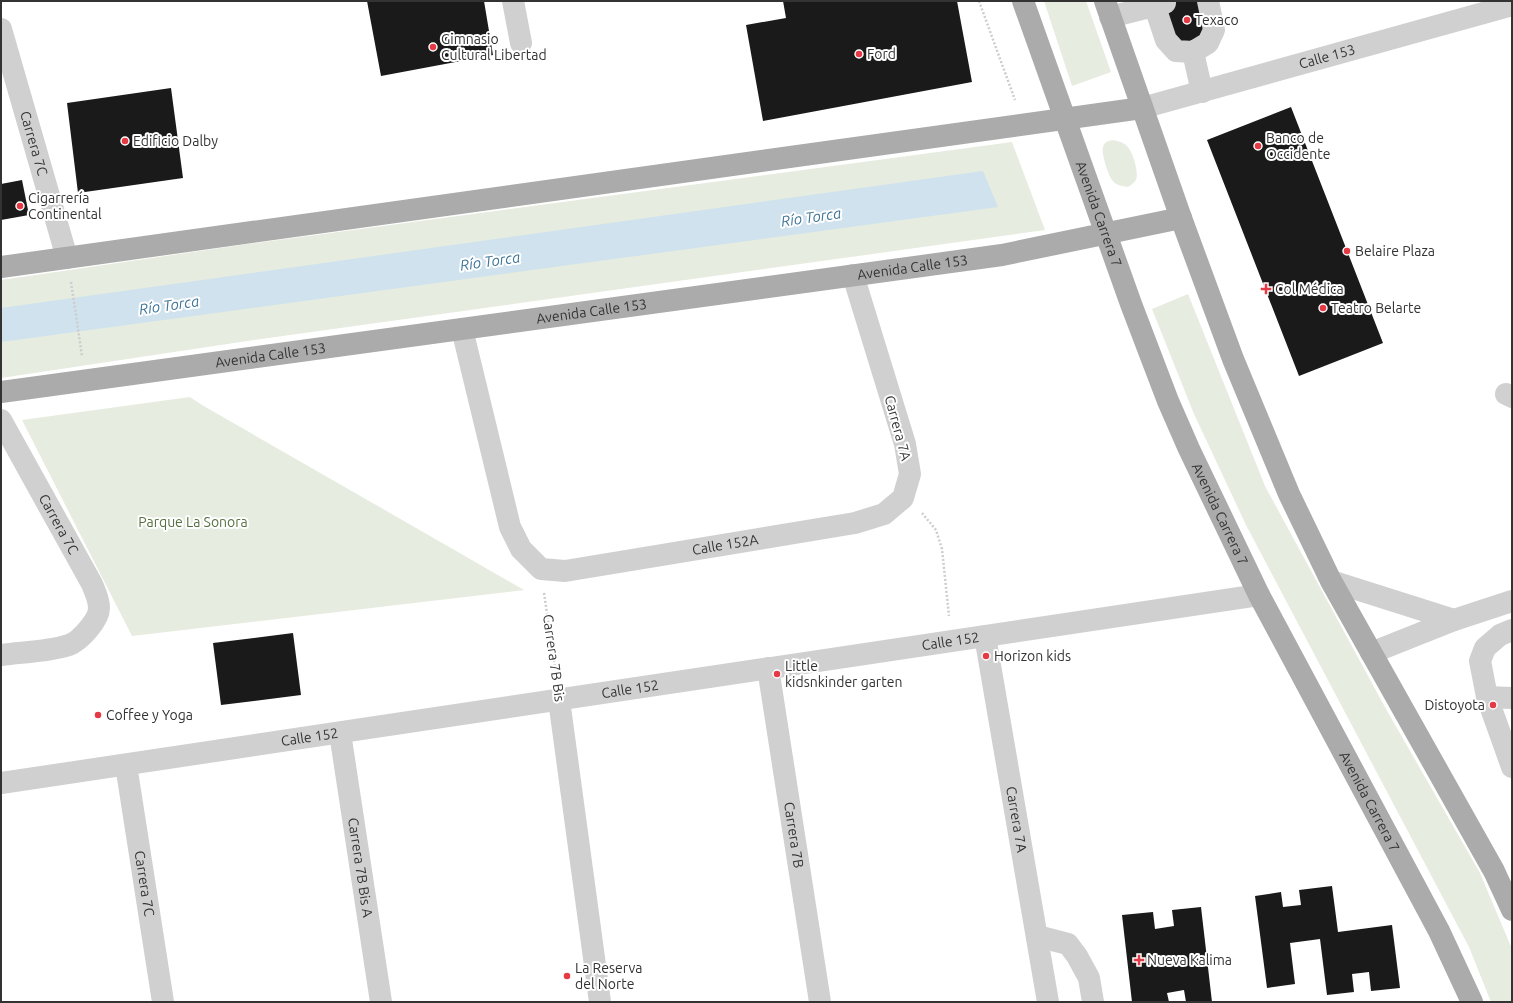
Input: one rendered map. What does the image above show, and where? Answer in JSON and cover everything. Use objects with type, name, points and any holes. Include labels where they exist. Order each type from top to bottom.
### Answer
[{"type":"main road","name":"Avenida Carrera 7","points":[[1022,1],[1168,401],[1189,449],[1259,595],[1439,931],[1472,1002]]},
{"type":"main road","points":[[1107,9],[1233,359],[1289,494],[1331,581],[1509,896]]},
{"type":"main road","points":[[1,267],[1142,108]]},
{"type":"main road","name":"Avenida Calle 153","points":[[1,392],[1002,255],[1181,218]]},
{"type":"street","points":[[513,1],[521,43]]},
{"type":"street","points":[[1107,9],[1157,3],[1166,40],[1176,51],[1193,52],[1208,43],[1214,30],[1208,1]]},
{"type":"street","name":"Calle 153","points":[[1142,108],[1512,5]]},
{"type":"street","name":"Carrera 7C","points":[[1,29],[67,258]]},
{"type":"street","points":[[1193,52],[1202,92]]},
{"type":"street","name":"Carrera 7A","points":[[853,276],[905,444],[910,474],[903,498]]},
{"type":"street","points":[[462,329],[510,527],[521,549],[541,569]]},
{"type":"street","name":"Carrera 7C","points":[[1,420],[92,584],[97,596],[99,609],[88,630],[70,644],[41,650],[1,655]]},
{"type":"street","name":"Calle 152A","points":[[541,569],[565,571],[855,523],[884,514],[903,498]]},
{"type":"street","points":[[1331,581],[1454,620]]},
{"type":"street","name":"Calle 152","points":[[1,783],[1259,595]]},
{"type":"street","points":[[1372,653],[1454,620],[1512,601]]},
{"type":"street","points":[[1512,630],[1500,635],[1485,648],[1480,661],[1487,697],[1512,767]]},
{"type":"street","name":"Carrera 7A","points":[[985,636],[1048,1002]]},
{"type":"street","name":"Carrera 7B","points":[[768,668],[820,1002]]},
{"type":"street","points":[[1487,697],[1512,698]]},
{"type":"street","name":"Carrera 7B Bis","points":[[559,700],[600,1002]]},
{"type":"street","name":"Carrera 7B Bis A","points":[[340,733],[381,1002]]},
{"type":"street","name":"Carrera 7C","points":[[126,765],[163,1002]]},
{"type":"street","points":[[1037,936],[1068,944],[1077,956],[1088,978],[1093,1002]]},
{"type":"path","points":[[979,1],[1016,105]]},
{"type":"path","points":[[72,293],[81,347]]},
{"type":"path","points":[[903,498],[924,514],[936,530],[942,549],[952,641]]},
{"type":"path","name":"Carrera 7B Bis","points":[[541,569],[559,700]]},
{"type":"green space","points":[[1044,1],[1086,1],[1111,72],[1072,86]]},
{"type":"green space","points":[[1112,140],[1125,145],[1133,157],[1137,176],[1136,180],[1128,187],[1113,182],[1107,169],[1103,154],[1103,147],[1105,143]]},
{"type":"green space","points":[[1012,142],[1045,230],[254,340],[1,378],[1,280],[241,245]]},
{"type":"green space","points":[[1188,294],[1265,486],[1386,709],[1480,873],[1512,949],[1512,1002],[1491,1002],[1469,947],[1246,525],[1194,414],[1152,309]]},
{"type":"green space","name":"Parque La Sonora","points":[[190,397],[524,590],[132,636],[22,420]]},
{"type":"water","name":"Río Torca","points":[[983,171],[998,207],[1,342],[1,308]]},
{"type":"building","name":"Gimnasio Cultural Libertad","points":[[367,1],[484,1],[493,55],[381,76]]},
{"type":"building","name":"Ford","points":[[783,1],[957,1],[972,82],[763,121],[746,25],[786,18]]},
{"type":"building","name":"Texaco","points":[[1164,1],[1199,1],[1209,38],[1177,47]]},
{"type":"building","name":"Edificio Dalby","points":[[171,88],[183,178],[78,193],[67,103]]},
{"type":"building","points":[[1291,107],[1383,343],[1299,376],[1207,140]]},
{"type":"building","points":[[22,180],[29,215],[1,220],[1,184]]},
{"type":"building","points":[[293,633],[301,695],[221,705],[213,643]]},
{"type":"building","points":[[1332,886],[1338,932],[1392,925],[1400,988],[1371,991],[1369,972],[1352,974],[1354,992],[1327,995],[1320,939],[1290,943],[1295,984],[1267,988],[1255,896],[1281,892],[1283,907],[1301,905],[1299,890]]},
{"type":"building","points":[[1201,907],[1212,1002],[1186,1002],[1184,990],[1167,993],[1169,1002],[1132,1002],[1122,915],[1153,912],[1155,929],[1174,926],[1172,910]]},
{"type":"place","name":"Texaco","points":[[1187,20]]},
{"type":"place","name":"Gimnasio Cultural Libertad","points":[[433,47]]},
{"type":"place","name":"Ford","points":[[859,54]]},
{"type":"place","name":"Edificio Dalby","points":[[125,141]]},
{"type":"place","name":"Banco de Occidente","points":[[1258,146]]},
{"type":"place","name":"Cigarrería Continental","points":[[20,206]]},
{"type":"place","name":"Belaire Plaza","points":[[1347,251]]},
{"type":"place","name":"Col Médica","points":[[1266,289]]},
{"type":"place","name":"Teatro Belarte","points":[[1323,308]]},
{"type":"place","name":"Horizon kids","points":[[986,656]]},
{"type":"place","name":"Little kidsnkinder garten","points":[[777,674]]},
{"type":"place","name":"Distoyota","points":[[1493,705]]},
{"type":"place","name":"Coffee y Yoga","points":[[98,715]]},
{"type":"place","name":"Nueva Kalima","points":[[1139,960]]},
{"type":"place","name":"La Reserva del Norte","points":[[567,976]]}]
